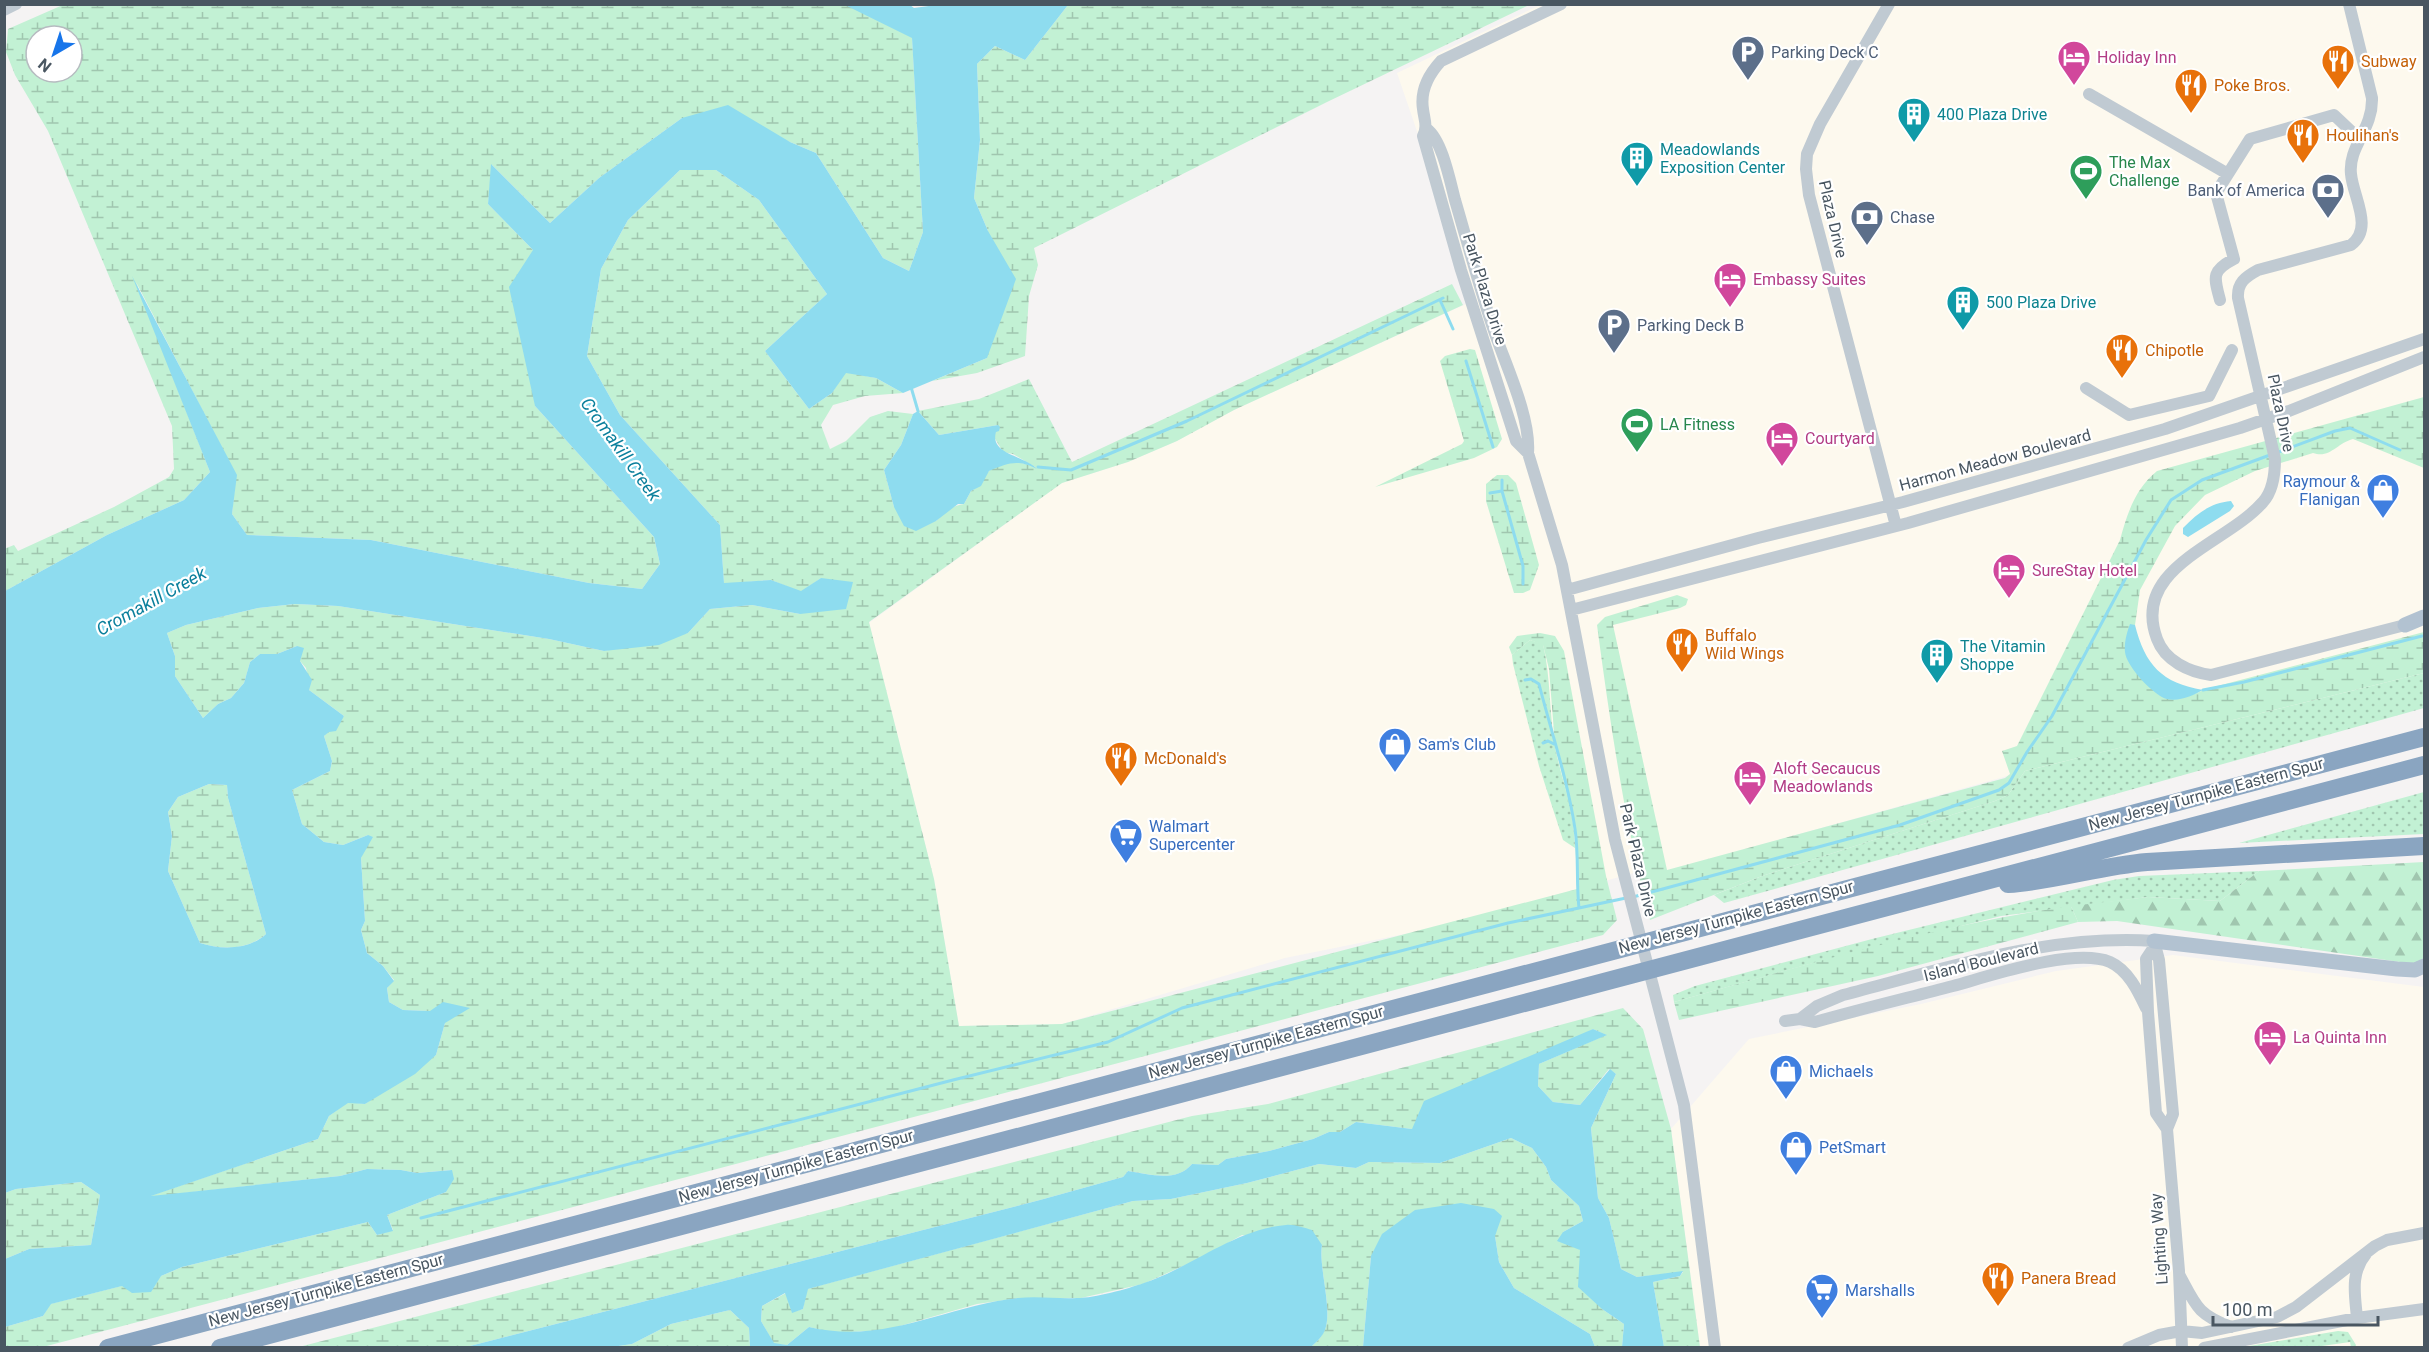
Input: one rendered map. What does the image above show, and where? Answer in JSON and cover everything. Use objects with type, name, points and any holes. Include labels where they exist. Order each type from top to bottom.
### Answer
[{"type":"highway","name":"New Jersey Turnpike Eastern Spur","points":[[108,1347],[2424,737]]},
{"type":"highway","name":"New Jersey Turnpike Eastern Spur","points":[[220,1347],[2424,765]]},
{"type":"highway","points":[[1967,886],[2042,881],[2094,869],[2147,862],[2424,846]]},
{"type":"main road","points":[[2405,625],[2424,617]]},
{"type":"main road","points":[[2405,625],[2424,623]]},
{"type":"main road","points":[[2154,944],[2397,969],[2415,970],[2424,966]]},
{"type":"street","points":[[4,10],[16,4]]},
{"type":"street","name":"Park Plaza Drive","points":[[1561,4],[1441,61],[1427,78],[1423,98],[1427,129],[1423,136],[1486,328],[1516,441],[1528,453],[1567,590],[1622,870],[1687,1125],[1715,1347]]},
{"type":"street","name":"Plaza Drive","points":[[1889,4],[1820,124],[1807,154],[1806,170],[1809,195],[1896,525]]},
{"type":"street","name":"Plaza Drive","points":[[2349,4],[2372,98],[2373,112],[2352,159],[2351,174],[2363,225],[2360,236],[2351,245],[2258,270],[2240,283],[2238,298],[2276,459],[2275,471],[2264,501],[2166,577],[2156,594],[2153,621],[2159,643],[2166,653],[2186,669],[2211,675],[2405,625]]},
{"type":"street","points":[[2089,94],[2228,174]]},
{"type":"street","points":[[2220,300],[2215,280],[2217,272],[2221,266],[2234,259],[2216,193],[2250,139],[2334,115],[2351,131]]},
{"type":"street","name":"Harmon Meadow Boulevard","points":[[1567,590],[1758,538],[1891,506],[2165,429],[2424,339]]},
{"type":"street","points":[[2086,388],[2129,415],[2209,396],[2232,350]]},
{"type":"street","points":[[1571,610],[1896,525],[2267,420],[2424,357]]},
{"type":"street","name":"Island Boulevard","points":[[1800,1019],[1817,1006],[1843,995],[2020,951],[2075,942],[2131,940],[2154,944]]},
{"type":"street","name":"Lighting Way","points":[[2154,944],[2146,959],[2148,1012],[2156,1113],[2167,1129]]},
{"type":"street","name":"Lighting Way","points":[[2154,944],[2159,960],[2173,1113],[2167,1129],[2179,1273],[2182,1347]]},
{"type":"street","name":"Island Boulevard","points":[[1785,1021],[1800,1019],[1815,1022],[2024,966],[2081,959],[2102,960],[2112,963],[2123,971],[2138,991],[2148,1012]]},
{"type":"street","points":[[2128,1347],[2159,1335],[2181,1331],[2202,1333],[2232,1328],[2261,1322],[2286,1313],[2371,1249],[2387,1240],[2424,1233]]},
{"type":"street","points":[[2357,1318],[2354,1289],[2356,1274],[2361,1261],[2371,1249]]},
{"type":"street","points":[[2179,1273],[2195,1304],[2203,1314],[2232,1328]]},
{"type":"street","points":[[2204,1347],[2357,1318],[2424,1309]]},
{"type":"shaded area","points":[[1540,5],[2424,5],[2424,673],[2025,771],[1667,871],[1665,864],[1454,924],[1285,958],[1062,1024],[959,1026],[934,879],[869,623],[1062,483],[1128,462],[1177,441],[1234,410],[1475,300],[1397,73]]},
{"type":"shaded area","points":[[2173,955],[2424,987],[2424,1347],[1700,1347],[1671,1129],[1749,1039],[1921,1004],[2056,971]]},
{"type":"green space","points":[[65,4],[845,4],[912,37],[923,232],[909,271],[883,258],[816,153],[790,142],[682,118],[599,178],[550,223],[492,165],[488,204],[533,250],[535,406],[654,537],[660,564],[642,589],[589,583],[371,540],[247,535],[232,514],[236,475],[136,282],[210,472],[184,500],[107,535],[5,591],[4,549],[14,545],[18,551],[114,507],[169,477],[174,469],[172,426],[48,131],[15,75],[6,52],[8,29]]},
{"type":"green space","points":[[1068,5],[1529,5],[1327,102],[1034,248],[1038,265],[1029,296],[1025,356],[977,373],[932,381],[987,358],[988,231],[974,198],[980,140],[977,64],[995,46],[1025,60]]},
{"type":"green space","points":[[680,170],[716,170],[759,200],[827,294],[765,351],[809,409],[832,393],[845,372],[876,378],[903,393],[865,396],[833,405],[821,425],[830,449],[846,441],[870,417],[888,411],[913,414],[901,445],[884,470],[894,507],[936,521],[945,512],[964,504],[971,491],[978,486],[987,473],[998,465],[1011,462],[1037,468],[1013,454],[1003,452],[994,437],[998,425],[939,435],[918,411],[979,399],[1029,379],[1072,462],[1452,284],[1463,305],[1234,410],[1177,441],[1128,462],[1062,483],[869,622],[934,879],[959,1026],[1062,1024],[1577,889],[1575,830],[1555,745],[1549,669],[1543,645],[1530,640],[1512,655],[1509,647],[1517,636],[1540,633],[1555,636],[1564,651],[1606,876],[1617,920],[1603,935],[43,1347],[5,1348],[5,1327],[43,1316],[50,1304],[161,1276],[182,1267],[368,1222],[377,1235],[393,1230],[387,1215],[446,1192],[451,1170],[417,1173],[367,1169],[340,1176],[147,1197],[318,1139],[329,1116],[348,1102],[365,1104],[436,1055],[445,1023],[430,1011],[403,1010],[389,1002],[387,988],[394,980],[383,966],[367,953],[361,930],[365,921],[361,858],[368,835],[343,845],[324,842],[302,824],[292,790],[330,771],[332,761],[324,736],[344,716],[309,690],[306,668],[300,661],[297,646],[277,654],[260,654],[250,662],[244,683],[231,698],[218,704],[203,718],[175,676],[175,656],[167,633],[186,625],[258,608],[295,604],[338,606],[549,639],[604,651],[688,633],[710,609],[752,605],[800,614],[821,578],[801,592],[771,580],[724,584],[720,525],[620,415],[587,356],[601,269],[628,220]]},
{"type":"green space","points":[[1470,349],[1475,350],[1502,439],[1497,447],[1474,458],[1375,487],[1462,444],[1464,441],[1440,361],[1445,356]]},
{"type":"green space","points":[[2424,397],[2424,468],[2353,439],[2324,454],[2313,453],[2255,471],[2205,495],[2175,526],[2140,590],[2135,625],[2130,625],[2158,694],[2170,698],[2188,696],[2206,689],[2424,632],[2424,673],[2025,771],[2008,795],[1995,801],[1762,876],[1650,920],[1626,810],[1607,699],[1597,625],[1605,617],[1677,595],[1688,599],[1686,605],[1680,608],[1613,625],[1667,870],[2005,778],[2010,774],[2002,751],[2017,746],[2120,540],[2133,502],[2149,478],[2157,471]]},
{"type":"green space","points":[[1497,475],[1508,475],[1516,483],[1539,565],[1530,590],[1523,593],[1514,593],[1486,501],[1486,484]]},
{"type":"green space","points":[[1530,640],[1543,644],[1555,747],[1571,810],[1575,848],[1563,840],[1539,766],[1513,664],[1512,655]]},
{"type":"green space","points":[[2424,673],[2424,708],[1724,903],[1714,895],[1762,876],[1995,801],[2008,795],[2025,771]]},
{"type":"green space","points":[[209,784],[227,785],[228,798],[266,934],[243,946],[217,947],[200,943],[168,871],[172,836],[168,812],[178,797]]},
{"type":"green space","points":[[2424,792],[2424,834],[2239,843]]},
{"type":"green space","points":[[2424,862],[2424,958],[2414,964],[2117,921],[2078,922],[2071,906],[2148,897],[2220,901],[2259,871]]},
{"type":"green space","points":[[2259,871],[2220,901],[2148,897],[2001,916],[1806,965],[1674,1002],[1673,995],[1695,986],[1872,939],[2113,880],[2139,876]]},
{"type":"green space","points":[[2071,906],[2078,922],[1878,976],[1679,1020],[1674,1002],[1921,935]]},
{"type":"green space","points":[[1623,1008],[1643,1029],[1671,1129],[1700,1347],[1664,1347],[1653,1282],[1680,1276],[1683,1272],[1637,1277],[1621,1269],[1609,1218],[1598,1198],[1591,1128],[1616,1074],[1609,1069],[1580,1105],[1553,1102],[1538,1086],[1539,1064],[1606,1035],[1593,1029],[1412,1129],[1356,1122],[1340,1132],[1329,1132],[1313,1139],[1269,1151],[1226,1159],[1218,1165],[1192,1164],[1178,1174],[1163,1176],[1128,1171],[1123,1177],[1040,1200],[466,1347],[295,1348],[1192,1116],[1268,1104]]},
{"type":"green space","points":[[1511,1138],[1532,1148],[1546,1167],[1551,1180],[1579,1206],[1583,1221],[1563,1232],[1580,1250],[1602,1309],[1624,1324],[1622,1347],[1595,1347],[1590,1334],[1514,1288],[1499,1262],[1495,1236],[1371,1256],[1363,1347],[1311,1347],[1319,1339],[1326,1325],[1327,1303],[1321,1255],[1322,1245],[1242,1235],[1203,1257],[1143,1284],[1081,1298],[1020,1298],[977,1304],[886,1330],[834,1333],[809,1327],[787,1345],[774,1344],[761,1321],[762,1306],[786,1293],[792,1312],[803,1309],[807,1289],[1133,1201],[1171,1199],[1247,1183],[1319,1164],[1356,1168],[1369,1162],[1440,1163]]},
{"type":"green space","points":[[81,1182],[100,1195],[91,1245],[29,1249],[5,1259],[5,1193],[16,1189]]},
{"type":"green space","points":[[730,1310],[749,1328],[750,1347],[605,1348],[632,1344],[671,1324]]},
{"type":"green space","points":[[2338,1331],[2348,1332],[2355,1347],[2351,1347],[2350,1342],[2315,1347],[2243,1347]]},
{"type":"water","name":"Cromakill Creek","points":[[845,5],[910,5],[914,8],[936,5],[1068,5],[1025,60],[995,46],[977,64],[980,140],[974,198],[988,231],[1016,279],[987,358],[903,393],[876,378],[846,373],[832,393],[809,409],[765,351],[827,294],[759,200],[716,170],[680,170],[628,220],[601,269],[587,356],[620,415],[720,525],[724,583],[771,580],[801,591],[821,578],[853,582],[846,609],[800,614],[752,605],[710,609],[688,633],[659,645],[604,651],[549,639],[338,606],[295,604],[258,608],[186,625],[167,633],[175,656],[175,676],[203,718],[218,704],[231,698],[244,683],[250,662],[260,654],[277,654],[297,646],[304,648],[300,661],[312,680],[309,690],[344,716],[336,731],[324,736],[332,761],[330,771],[292,790],[302,824],[324,842],[343,845],[368,835],[373,837],[361,858],[365,921],[361,930],[367,953],[383,966],[394,981],[387,988],[389,1002],[403,1010],[430,1011],[443,1002],[470,1008],[445,1023],[436,1055],[415,1074],[365,1104],[348,1103],[329,1116],[318,1139],[151,1196],[340,1176],[367,1169],[417,1173],[452,1170],[454,1179],[446,1192],[387,1215],[393,1231],[377,1235],[368,1222],[182,1267],[161,1276],[151,1292],[132,1293],[122,1286],[51,1304],[43,1316],[5,1327],[5,1259],[29,1249],[91,1245],[100,1195],[81,1182],[16,1189],[5,1193],[5,591],[107,535],[184,500],[210,472],[132,276],[237,475],[232,514],[247,535],[371,540],[589,583],[642,589],[660,564],[654,537],[535,406],[509,287],[533,250],[488,204],[491,164],[550,223],[599,178],[682,118],[728,105],[790,142],[816,153],[883,258],[909,271],[923,232],[912,38]],"holes":[[[209,784],[227,785],[228,798],[266,934],[243,946],[217,947],[200,943],[168,871],[172,836],[168,812],[178,797]]]},
{"type":"water","points":[[918,411],[939,435],[998,425],[1000,427],[996,432],[995,440],[998,446],[1037,469],[1013,463],[989,471],[981,486],[971,491],[964,504],[958,504],[936,521],[916,531],[904,526],[894,507],[884,470],[901,445],[913,414]]},
{"type":"water","points":[[2231,501],[2234,506],[2230,511],[2188,537],[2183,534],[2183,528],[2199,513],[2211,506]]},
{"type":"water","points":[[2130,624],[2135,625],[2144,651],[2157,670],[2176,683],[2203,690],[2186,698],[2172,700],[2162,697],[2148,687],[2130,665],[2125,652]]},
{"type":"water","points":[[1593,1029],[1607,1035],[1539,1064],[1538,1086],[1553,1102],[1580,1105],[1610,1069],[1616,1074],[1591,1128],[1598,1198],[1609,1218],[1621,1269],[1637,1277],[1683,1271],[1680,1276],[1653,1282],[1664,1347],[1622,1347],[1624,1324],[1602,1309],[1578,1287],[1580,1250],[1557,1241],[1563,1232],[1583,1221],[1579,1206],[1551,1180],[1546,1167],[1532,1148],[1511,1138],[1440,1163],[1369,1162],[1356,1168],[1319,1164],[1247,1183],[1171,1199],[1133,1201],[808,1289],[803,1309],[792,1313],[785,1293],[762,1306],[761,1321],[774,1343],[787,1345],[809,1327],[837,1331],[863,1331],[889,1328],[991,1302],[1033,1297],[1084,1298],[1144,1283],[1231,1241],[1267,1228],[1289,1225],[1312,1230],[1322,1245],[1321,1255],[1327,1304],[1326,1326],[1322,1336],[1311,1347],[750,1347],[749,1328],[730,1310],[671,1324],[632,1344],[605,1348],[466,1347],[1040,1200],[1123,1177],[1128,1171],[1162,1176],[1178,1174],[1192,1164],[1218,1165],[1226,1159],[1269,1151],[1313,1139],[1329,1132],[1340,1132],[1356,1122],[1412,1129],[1424,1101]]},
{"type":"water","points":[[1461,1203],[1494,1209],[1502,1216],[1495,1236],[1499,1262],[1514,1288],[1590,1334],[1595,1347],[1363,1347],[1371,1256],[1382,1234],[1415,1210]]},
{"type":"waterway","points":[[1038,467],[1071,470],[1187,421],[1443,298]]},
{"type":"waterway","points":[[1440,300],[1453,329]]},
{"type":"waterway","points":[[1466,361],[1493,447]]},
{"type":"waterway","points":[[911,387],[918,411]]},
{"type":"waterway","points":[[2276,453],[2335,431],[2350,428],[2400,450]]},
{"type":"waterway","points":[[1633,897],[1900,825],[1999,790],[2009,783],[2052,716],[2146,540],[2171,500],[2202,480],[2270,455]]},
{"type":"waterway","points":[[1502,480],[1502,491],[1523,566],[1523,584]]},
{"type":"waterway","points":[[1490,493],[1502,491]]},
{"type":"waterway","points":[[2203,690],[2244,682],[2422,636]]},
{"type":"waterway","points":[[1525,680],[1531,679],[1539,684],[1568,793],[1576,839],[1579,908]]},
{"type":"waterway","points":[[1543,743],[1548,741],[1554,744]]},
{"type":"waterway","points":[[421,1218],[1108,1042],[1182,1008],[1508,923],[1626,898]]},
{"type":"place","name":"Parking Deck C","points":[[1748,81]]},
{"type":"place","name":"Holiday Inn","points":[[2074,86]]},
{"type":"place","name":"Subway","points":[[2338,90]]},
{"type":"place","name":"Poke Bros.","points":[[2191,114]]},
{"type":"place","name":"400 Plaza Drive","points":[[1914,143]]},
{"type":"place","name":"Houlihan's","points":[[2303,164]]},
{"type":"place","name":"Meadowlands Exposition Center","points":[[1637,187]]},
{"type":"place","name":"The Max Challenge","points":[[2086,200]]},
{"type":"place","name":"Bank of America","points":[[2328,219]]},
{"type":"place","name":"Chase","points":[[1867,246]]},
{"type":"place","name":"Embassy Suites","points":[[1730,308]]},
{"type":"place","name":"500 Plaza Drive","points":[[1963,331]]},
{"type":"place","name":"Parking Deck B","points":[[1614,354]]},
{"type":"place","name":"Chipotle","points":[[2122,379]]},
{"type":"place","name":"LA Fitness","points":[[1637,453]]},
{"type":"place","name":"Courtyard","points":[[1782,467]]},
{"type":"place","name":"Raymour & Flanigan","points":[[2383,519]]},
{"type":"place","name":"SureStay Hotel","points":[[2009,599]]},
{"type":"place","name":"Buffalo Wild Wings","points":[[1682,673]]},
{"type":"place","name":"The Vitamin Shoppe","points":[[1937,684]]},
{"type":"place","name":"Sam's Club","points":[[1395,773]]},
{"type":"place","name":"McDonald's","points":[[1121,787]]},
{"type":"place","name":"Aloft Secaucus Meadowlands","points":[[1750,806]]},
{"type":"place","name":"Walmart Supercenter","points":[[1126,864]]},
{"type":"place","name":"La Quinta Inn","points":[[2270,1066]]},
{"type":"place","name":"Michaels","points":[[1786,1100]]},
{"type":"place","name":"PetSmart","points":[[1796,1176]]},
{"type":"place","name":"Panera Bread","points":[[1998,1307]]},
{"type":"place","name":"Marshalls","points":[[1822,1319]]}]
